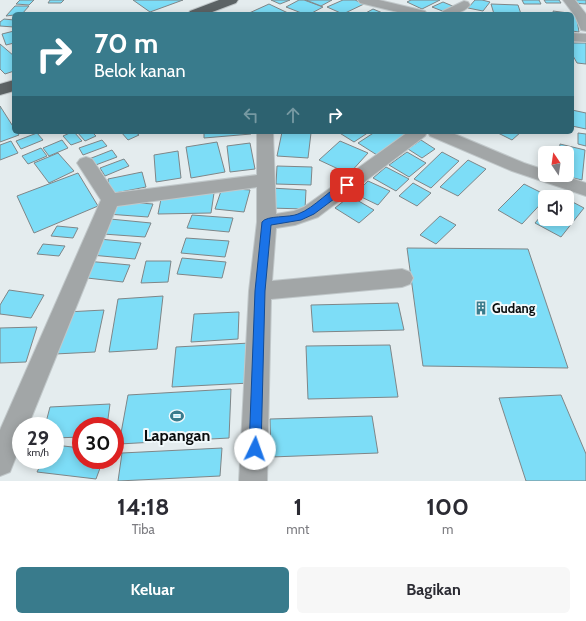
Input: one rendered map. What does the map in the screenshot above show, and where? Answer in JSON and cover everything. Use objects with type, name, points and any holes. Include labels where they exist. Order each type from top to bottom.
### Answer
[{"type":"highway","points":[[200,12],[231,0]]},
{"type":"highway","points":[[0,90],[12,85]]},
{"type":"street","points":[[364,0],[413,12]]},
{"type":"street","points":[[569,0],[586,27]]},
{"type":"street","points":[[452,12],[464,5]]},
{"type":"street","points":[[574,38],[586,38]]},
{"type":"street","points":[[253,481],[260,291],[266,222],[265,134]]},
{"type":"street","points":[[266,222],[293,219],[311,212],[416,134]]},
{"type":"street","points":[[441,134],[518,167],[586,190]]},
{"type":"street","points":[[86,163],[110,200]]},
{"type":"street","points":[[110,200],[266,180]]},
{"type":"street","points":[[0,462],[110,200]]},
{"type":"street","points":[[260,291],[402,278]]},
{"type":"building","points":[[20,0],[34,0],[29,5],[16,4]]},
{"type":"building","points":[[50,0],[64,0],[61,3],[48,3]]},
{"type":"building","points":[[133,0],[183,0],[150,12]]},
{"type":"building","points":[[271,0],[290,0],[280,4]]},
{"type":"building","points":[[299,0],[304,0],[323,7],[314,12],[299,12],[286,7]]},
{"type":"building","points":[[306,0],[332,0],[321,6]]},
{"type":"building","points":[[343,0],[355,0],[364,4],[347,12],[338,12],[327,7]]},
{"type":"building","points":[[411,0],[440,0],[422,9],[407,2]]},
{"type":"building","points":[[475,0],[490,2],[483,11],[468,8]]},
{"type":"building","points":[[522,0],[539,0],[541,4],[524,4]]},
{"type":"building","points":[[544,0],[559,0],[561,3],[546,3]]},
{"type":"building","points":[[572,0],[586,0],[586,4],[572,3]]},
{"type":"building","points":[[443,2],[455,7],[445,12],[432,7]]},
{"type":"building","points":[[269,4],[286,12],[251,12]]},
{"type":"building","points":[[491,4],[518,5],[520,12],[493,12]]},
{"type":"building","points":[[15,6],[29,6],[24,12],[12,12],[12,15],[6,16]]},
{"type":"building","points":[[373,9],[380,12],[368,12]]},
{"type":"building","points":[[574,14],[576,14],[579,32],[574,31]]},
{"type":"building","points":[[4,19],[12,20],[12,27],[0,26],[0,22]]},
{"type":"building","points":[[12,32],[12,44],[6,45],[2,34]]},
{"type":"building","points":[[574,43],[586,43],[586,64],[577,63],[574,58]]},
{"type":"building","points":[[0,44],[12,54],[12,72],[5,74],[0,69]]},
{"type":"building","points":[[0,106],[12,125],[12,134],[19,135],[0,142]]},
{"type":"building","points":[[574,110],[586,113],[586,129],[574,126]]},
{"type":"building","points":[[578,133],[586,134],[586,146],[578,144]]},
{"type":"building","points":[[34,134],[38,134],[43,140],[21,149],[16,141]]},
{"type":"building","points":[[68,134],[76,134],[82,141],[71,145],[63,136]]},
{"type":"building","points":[[79,134],[94,134],[96,136],[85,141]]},
{"type":"building","points":[[123,134],[139,135],[128,140]]},
{"type":"building","points":[[204,134],[251,134],[204,138]]},
{"type":"building","points":[[282,134],[311,134],[308,158],[277,156]]},
{"type":"building","points":[[341,134],[366,134],[354,142]]},
{"type":"building","points":[[372,134],[405,135],[377,155],[358,143]]},
{"type":"building","points":[[500,134],[519,134],[512,140]]},
{"type":"building","points":[[62,140],[68,148],[49,156],[43,148]]},
{"type":"building","points":[[102,140],[107,146],[83,155],[79,148]]},
{"type":"building","points":[[421,140],[435,149],[422,158],[408,149]]},
{"type":"building","points":[[11,141],[18,153],[0,160],[0,145]]},
{"type":"building","points":[[340,141],[368,153],[349,174],[319,160]]},
{"type":"building","points":[[217,142],[225,172],[191,178],[186,147]]},
{"type":"building","points":[[250,143],[255,169],[230,172],[227,146]]},
{"type":"building","points":[[574,147],[585,150],[582,180],[574,178]]},
{"type":"building","points":[[41,148],[47,156],[28,164],[22,156]]},
{"type":"building","points":[[112,150],[117,157],[93,166],[89,159]]},
{"type":"building","points":[[178,151],[181,178],[156,182],[154,155]]},
{"type":"building","points":[[407,152],[426,163],[409,177],[389,165]]},
{"type":"building","points":[[442,152],[459,161],[431,188],[414,179]]},
{"type":"building","points":[[58,153],[74,171],[49,183],[34,163]]},
{"type":"building","points":[[124,159],[129,166],[105,176],[100,168]]},
{"type":"building","points":[[468,160],[486,169],[458,196],[440,187]]},
{"type":"building","points":[[277,166],[312,167],[311,185],[276,184]]},
{"type":"building","points":[[386,167],[409,179],[396,191],[373,178]]},
{"type":"building","points":[[142,172],[146,187],[110,194],[108,179]]},
{"type":"building","points":[[78,173],[98,206],[34,233],[17,196]]},
{"type":"building","points":[[368,181],[390,191],[378,205],[355,194]]},
{"type":"building","points":[[413,183],[431,193],[417,206],[399,196]]},
{"type":"building","points":[[524,184],[538,191],[538,207],[522,224],[498,210]]},
{"type":"building","points":[[222,188],[250,190],[244,212],[215,209]]},
{"type":"building","points":[[271,188],[306,190],[305,209],[269,208]]},
{"type":"building","points":[[214,193],[211,213],[158,214],[162,194]]},
{"type":"building","points":[[350,196],[374,210],[359,223],[335,208]]},
{"type":"building","points":[[114,201],[153,204],[148,217],[107,214]]},
{"type":"building","points":[[574,203],[584,208],[574,221]]},
{"type":"building","points":[[192,215],[233,218],[229,232],[187,228]]},
{"type":"building","points":[[440,216],[456,225],[436,244],[420,235]]},
{"type":"building","points":[[110,219],[151,223],[145,237],[103,234]]},
{"type":"building","points":[[57,226],[78,228],[73,238],[51,236]]},
{"type":"building","points":[[541,226],[570,226],[561,237]]},
{"type":"building","points":[[186,238],[229,241],[225,257],[181,253]]},
{"type":"building","points":[[99,239],[141,243],[135,259],[91,255]]},
{"type":"building","points":[[43,244],[65,246],[59,256],[37,254]]},
{"type":"building","name":"Gudang","points":[[407,248],[528,249],[568,368],[423,366]]},
{"type":"building","points":[[182,258],[226,262],[222,278],[177,274]]},
{"type":"building","points":[[86,261],[130,265],[123,282],[78,277]]},
{"type":"building","points":[[146,261],[171,261],[168,282],[141,283]]},
{"type":"building","points":[[9,290],[44,295],[31,318],[0,314],[0,305]]},
{"type":"building","points":[[163,296],[157,349],[109,352],[118,299]]},
{"type":"building","points":[[398,303],[404,330],[313,332],[311,305]]},
{"type":"building","points":[[104,310],[95,352],[55,354],[66,312]]},
{"type":"building","points":[[239,312],[238,339],[191,342],[194,314]]},
{"type":"building","points":[[37,327],[26,362],[0,363],[0,328]]},
{"type":"building","points":[[250,343],[250,383],[172,387],[176,347]]},
{"type":"building","points":[[390,345],[398,397],[308,399],[306,346]]},
{"type":"building","name":"Lapangan","points":[[231,389],[229,438],[124,444],[124,417],[128,395]]},
{"type":"building","points":[[561,395],[586,454],[586,481],[526,481],[499,398]]},
{"type":"building","points":[[110,404],[108,417],[72,417],[72,437],[64,438],[64,417],[47,417],[50,407]]},
{"type":"building","points":[[372,416],[378,453],[271,457],[270,419]]},
{"type":"building","points":[[64,446],[72,447],[72,469],[100,469],[96,479],[37,472],[38,469],[64,469]]},
{"type":"building","points":[[222,448],[220,476],[118,481],[120,469],[124,469],[124,453]]},
{"type":"place","name":"Gudang","points":[[481,308]]},
{"type":"place","name":"Lapangan","points":[[177,416]]},
{"type":"route","points":[[255,449],[260,291],[266,222],[298,218],[311,212],[347,185]]}]
